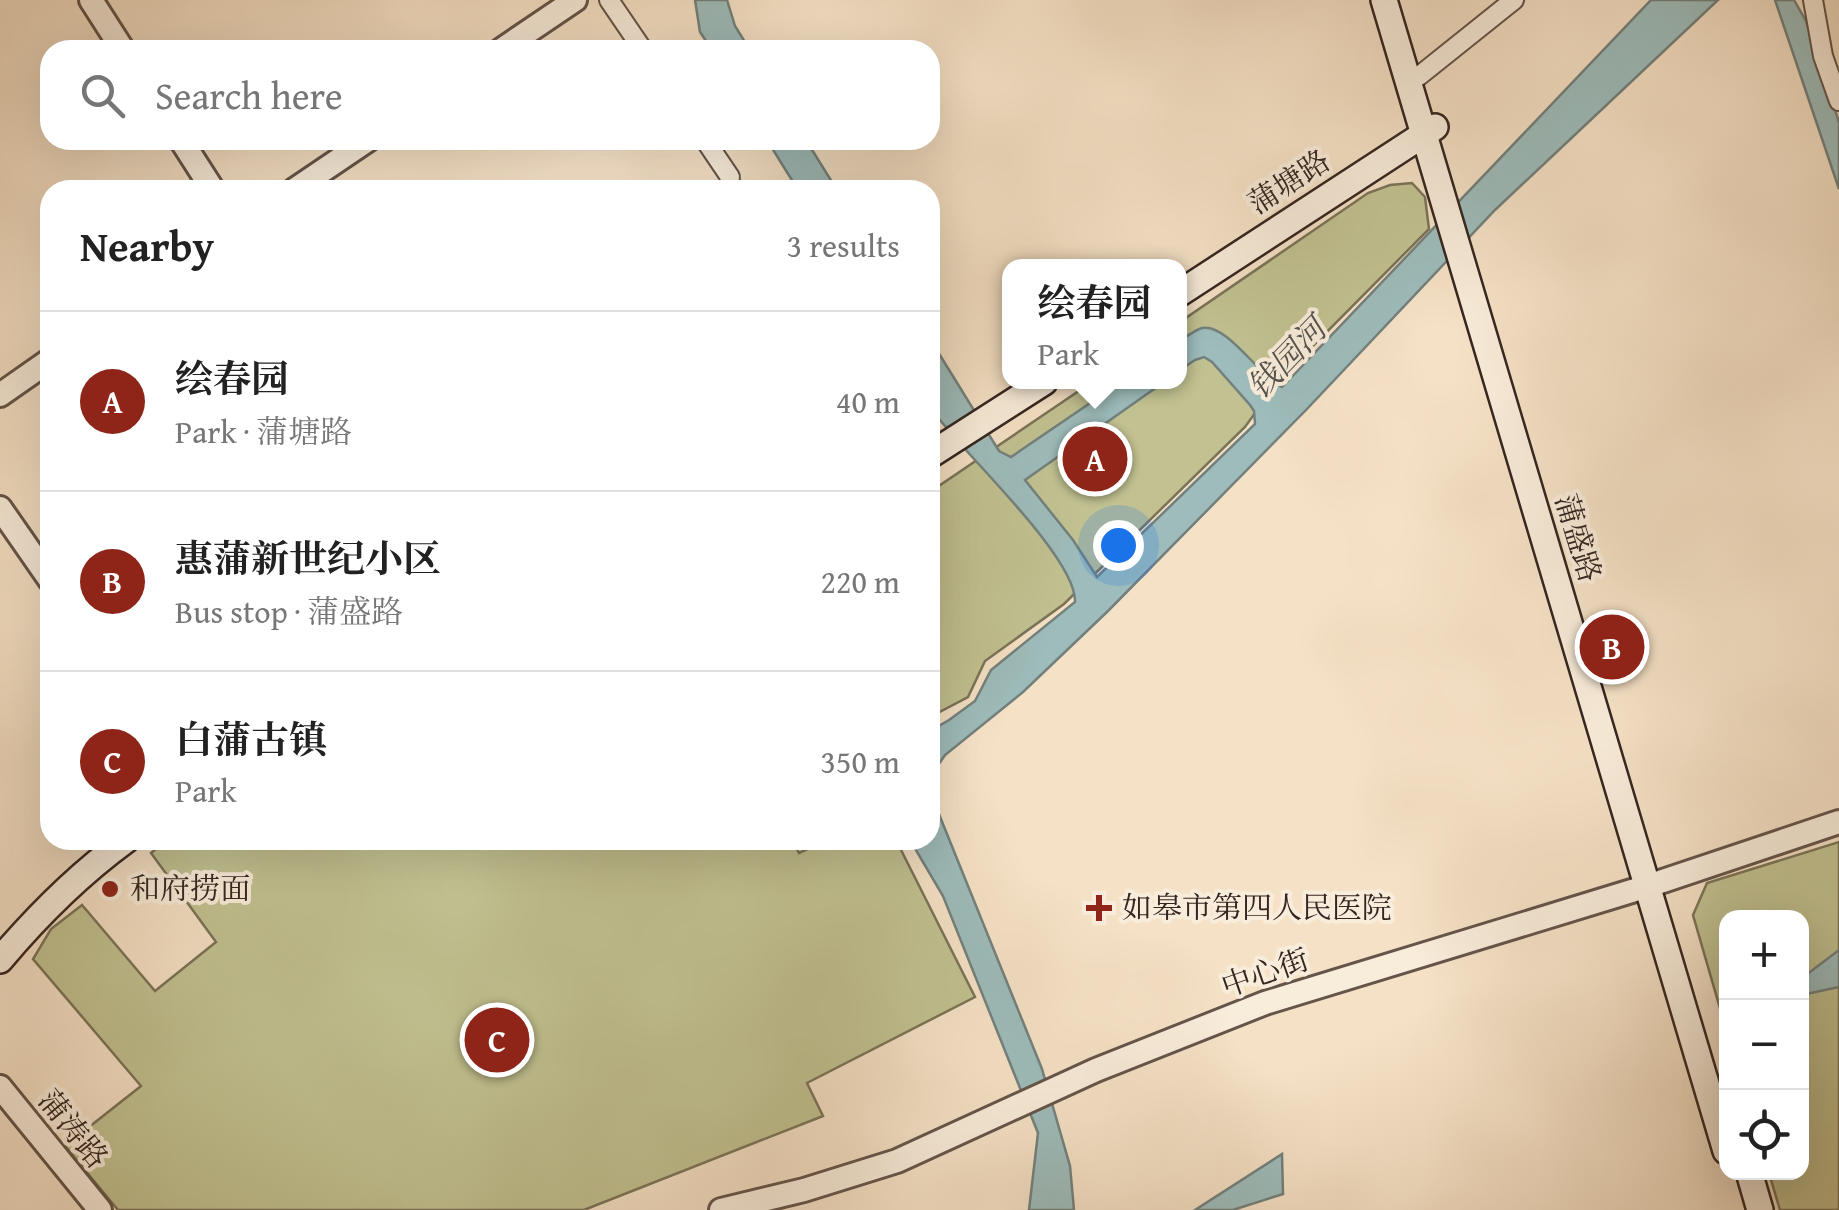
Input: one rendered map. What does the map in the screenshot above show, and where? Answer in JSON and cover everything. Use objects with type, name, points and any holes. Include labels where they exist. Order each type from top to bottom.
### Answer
[{"type":"main road","name":"蒲盛路","points":[[1384,0],[1429,130],[1654,883],[1719,1125]]},
{"type":"main road","name":"蒲盛路","points":[[1396,0],[1429,130]]},
{"type":"main road","name":"蒲塘路","points":[[1187,288],[1429,130]]},
{"type":"main road","points":[[940,450],[1033,389]]},
{"type":"main road","points":[[0,960],[84,871],[112,850]]},
{"type":"main road","name":"蒲盛路","points":[[1654,883],[1723,1090]]},
{"type":"main road","points":[[1735,1180],[1744,1210]]},
{"type":"main road","points":[[1751,1180],[1760,1210]]},
{"type":"street","points":[[90,0],[116,40]]},
{"type":"street","points":[[517,40],[576,0]]},
{"type":"street","points":[[609,0],[636,40]]},
{"type":"street","points":[[1418,76],[1514,0]]},
{"type":"street","points":[[1813,0],[1823,56],[1839,101]]},
{"type":"street","points":[[187,150],[206,180]]},
{"type":"street","points":[[309,180],[353,150]]},
{"type":"street","points":[[712,150],[730,180]]},
{"type":"street","points":[[0,395],[40,367]]},
{"type":"street","points":[[0,508],[40,566]]},
{"type":"street","name":"中心街","points":[[721,1210],[804,1190],[896,1161],[1163,1042],[1265,1003],[1839,822]]},
{"type":"street","name":"蒲涛路","points":[[0,1087],[100,1210]]},
{"type":"green space","points":[[1412,183],[1425,197],[1429,229],[1279,380],[1245,427],[1064,604],[985,661],[968,697],[940,712],[940,485],[1082,389],[1187,389],[1187,317],[1368,193]]},
{"type":"green space","points":[[1839,842],[1839,1210],[1780,1210],[1771,1180],[1809,1180],[1809,910],[1719,910],[1719,1005],[1693,915],[1707,883]]},
{"type":"green space","points":[[901,850],[975,997],[807,1083],[823,1116],[584,1210],[118,1210],[65,1146],[141,1086],[33,959],[51,929],[82,905],[155,991],[216,942],[151,853]]},
{"type":"water","points":[[695,0],[727,0],[744,40],[705,40],[700,32]]},
{"type":"water","points":[[1651,0],[1718,0],[1495,210],[1108,611],[1023,692],[940,762],[940,725],[975,701],[991,670],[1075,602],[1072,585],[1046,542],[940,419],[940,355],[999,451],[1011,457],[1111,389],[1154,389],[1025,480],[1097,577],[1255,424],[1250,405],[1212,362],[1204,357],[1187,365],[1187,337],[1202,328],[1222,334],[1282,387]]},
{"type":"water","points":[[1775,0],[1794,0],[1806,21],[1839,122],[1839,189]]},
{"type":"water","points":[[773,150],[812,150],[831,180],[792,180]]},
{"type":"water","points":[[940,817],[1042,1069],[1070,1166],[1074,1210],[1029,1210],[1038,1133],[943,896],[916,850],[940,850]]},
{"type":"water","points":[[1839,950],[1839,987],[1809,993],[1809,973]]},
{"type":"water","points":[[1282,1154],[1283,1194],[1233,1210],[1195,1210]]},
{"type":"place","name":"绘春园","points":[[1095,459]]},
{"type":"place","name":"惠蒲新世纪小区","points":[[1612,647]]},
{"type":"place","name":"和府捞面","points":[[110,889]]},
{"type":"place","name":"如皋市第四人民医院","points":[[1099,908]]},
{"type":"place","name":"白蒲古镇","points":[[497,1040]]},
{"type":"water label","name":"钱园河","points":[[1287,358]]}]
